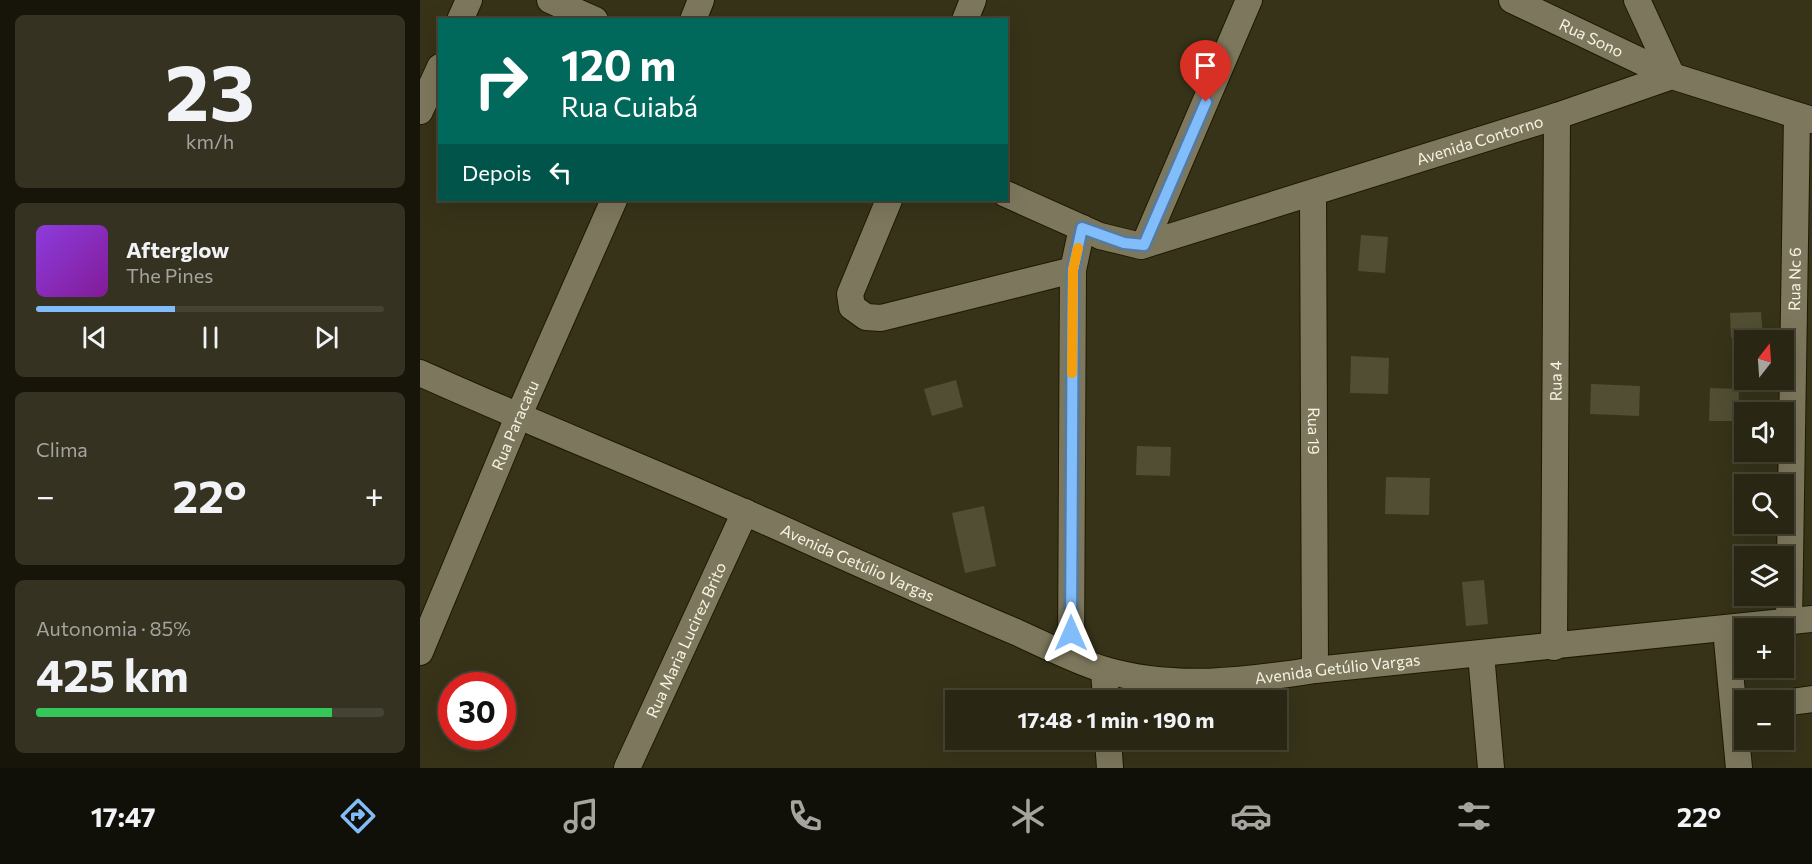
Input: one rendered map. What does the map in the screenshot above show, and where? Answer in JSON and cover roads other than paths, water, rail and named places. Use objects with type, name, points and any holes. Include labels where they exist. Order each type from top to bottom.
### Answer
[{"type":"street","points":[[461,18],[469,0]]},
{"type":"street","points":[[550,0],[591,18]]},
{"type":"street","points":[[694,18],[701,0]]},
{"type":"street","points":[[966,18],[974,0]]},
{"type":"street","points":[[1008,195],[1082,228],[1124,243],[1144,245],[1249,0]]},
{"type":"street","name":"Rua Sono","points":[[1512,0],[1672,76]]},
{"type":"street","points":[[1637,0],[1672,76],[1804,118]]},
{"type":"street","points":[[420,111],[438,71]]},
{"type":"street","name":"Avenida Contorno","points":[[1144,245],[1557,116],[1672,76]]},
{"type":"street","name":"Rua 4","points":[[1554,647],[1557,116]]},
{"type":"street","name":"Rua Nc 6","points":[[1800,621],[1804,118]]},
{"type":"street","name":"Rua 19","points":[[1313,193],[1315,670]]},
{"type":"street","name":"Rua Paracatu","points":[[420,652],[518,417],[614,201]]},
{"type":"street","points":[[889,201],[849,294],[852,308],[866,317],[881,318],[1073,270]]},
{"type":"street","points":[[1071,656],[1073,270],[1082,228]]},
{"type":"street","name":"Avenida Getúlio Vargas","points":[[420,373],[518,417],[745,512],[1104,670],[1204,683],[1800,621]]},
{"type":"street","name":"Rua Maria Lucirez Brito","points":[[627,768],[745,512]]},
{"type":"street","points":[[1726,629],[1737,690]]},
{"type":"street","points":[[1481,654],[1491,768]]},
{"type":"street","points":[[1104,670],[1105,690]]},
{"type":"street","points":[[1794,702],[1812,699]]},
{"type":"street","points":[[1109,750],[1110,768]]},
{"type":"street","points":[[1739,750],[1739,768]]}]
